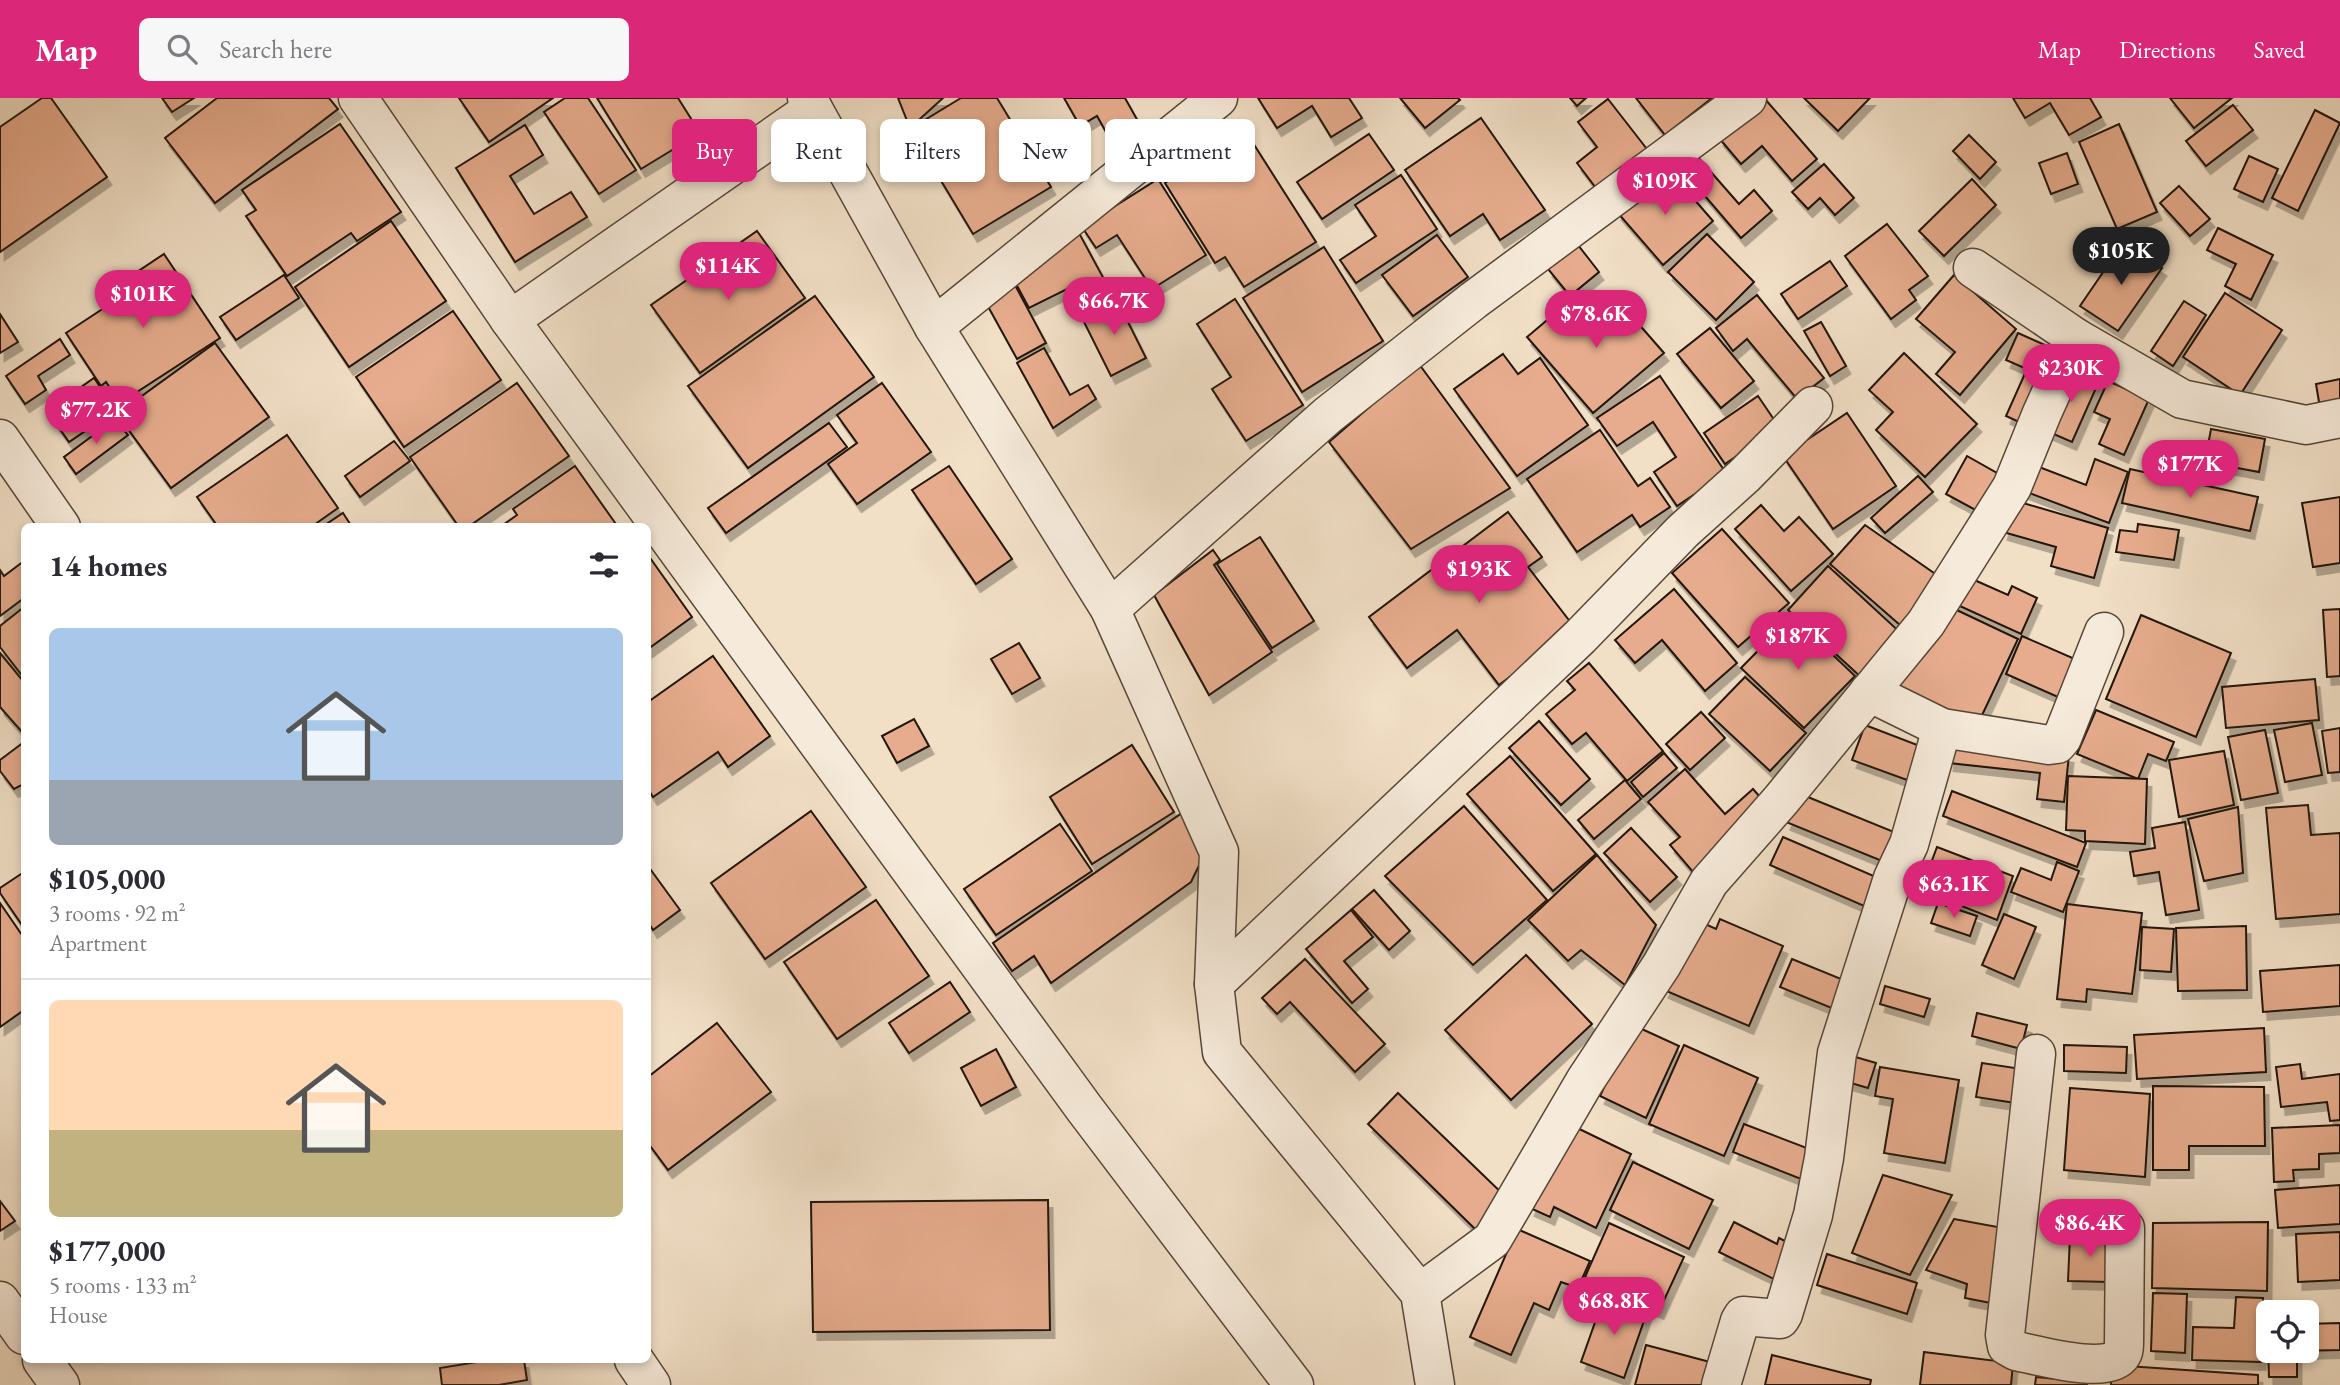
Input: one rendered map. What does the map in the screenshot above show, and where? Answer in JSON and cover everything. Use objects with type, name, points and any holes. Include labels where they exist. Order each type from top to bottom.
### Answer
[{"type":"street","points":[[358,98],[510,320],[1084,1108],[1294,1385]]},
{"type":"street","points":[[934,327],[1218,98]]},
{"type":"street","points":[[1110,609],[1328,415],[1474,300],[1746,98]]},
{"type":"street","points":[[510,320],[810,104],[934,327],[1110,609],[1220,852],[1214,984],[1222,1052],[1420,1293],[1435,1385]]},
{"type":"street","points":[[1973,268],[2076,338],[2182,399],[2306,425],[2340,418]]},
{"type":"street","points":[[1420,1293],[1492,1240],[1585,1081],[1661,965],[1709,882],[1781,800],[1926,623],[2012,487],[2076,338]]},
{"type":"street","points":[[1214,984],[1580,637],[1683,531],[1813,406]]},
{"type":"street","points":[[0,439],[58,523]]},
{"type":"street","points":[[1869,692],[1942,728],[2057,744],[2062,738],[2104,632]]},
{"type":"street","points":[[1721,1385],[1743,1316],[1774,1320],[1780,1319],[1783,1314],[1813,1215],[1824,1158],[1837,1053],[1893,878],[1909,844],[1942,728]]},
{"type":"street","points":[[2036,1054],[2005,1335],[2007,1346],[2093,1375],[2115,1361],[2122,1354],[2124,1343],[2125,1228]]},
{"type":"street","points":[[0,1301],[21,1331]]},
{"type":"street","points":[[44,1363],[60,1385]]},
{"type":"street","points":[[636,1363],[651,1385]]},
{"type":"building","points":[[42,98],[51,98],[107,177],[0,252],[0,127]]},
{"type":"building","points":[[162,98],[194,98],[172,112]]},
{"type":"building","points":[[217,98],[329,98],[338,109],[215,203],[165,138]]},
{"type":"building","points":[[459,98],[553,98],[489,142]]},
{"type":"building","points":[[565,98],[588,98],[636,170],[599,194],[544,112]]},
{"type":"building","points":[[597,98],[678,98],[691,119],[672,119],[672,150],[641,169]]},
{"type":"building","points":[[898,98],[943,98],[920,119],[906,119]]},
{"type":"building","points":[[961,98],[997,98],[1010,119],[999,119],[999,182],[1048,182],[1051,187],[973,234],[942,182],[985,182],[985,119],[926,119]]},
{"type":"building","points":[[1064,98],[1125,98],[1137,119],[1105,119],[1105,130],[1097,116],[1091,120],[1076,119]]},
{"type":"building","points":[[1258,98],[1349,98],[1362,118],[1331,137],[1312,106],[1277,128]]},
{"type":"building","points":[[1400,98],[1458,98],[1460,100],[1425,128]]},
{"type":"building","points":[[1570,98],[1586,98],[1577,106]]},
{"type":"building","points":[[1636,98],[1712,98],[1665,135]]},
{"type":"building","points":[[1804,98],[1870,98],[1838,131]]},
{"type":"building","points":[[2013,98],[2090,98],[2101,117],[2069,135],[2050,103],[2025,118]]},
{"type":"building","points":[[2170,98],[2232,98],[2194,128]]},
{"type":"building","points":[[1608,99],[1650,153],[1599,192],[1577,163],[1597,147],[1578,122]]},
{"type":"building","points":[[1765,99],[1817,159],[1792,181],[1762,146],[1741,164],[1719,138]]},
{"type":"building","points":[[2233,105],[2253,130],[2206,166],[2186,141]]},
{"type":"building","points":[[2315,110],[2340,123],[2298,211],[2272,198]]},
{"type":"building","points":[[1481,118],[1545,210],[1500,240],[1483,214],[1450,236],[1405,170]]},
{"type":"building","points":[[340,124],[401,212],[357,241],[351,233],[287,276],[246,216],[256,210],[242,190]]},
{"type":"building","points":[[2119,124],[2157,212],[2117,229],[2079,142]]},
{"type":"building","points":[[525,125],[543,155],[510,176],[534,214],[571,192],[587,217],[515,262],[456,168]]},
{"type":"building","points":[[1369,134],[1394,170],[1322,219],[1297,182]]},
{"type":"building","points":[[1969,135],[1996,162],[1980,179],[1953,151]]},
{"type":"building","points":[[1255,146],[1316,242],[1244,287],[1225,257],[1215,263],[1165,183],[1255,182]]},
{"type":"building","points":[[2067,153],[2078,184],[2051,194],[2039,163]]},
{"type":"building","points":[[1696,155],[1739,204],[1754,190],[1772,211],[1741,238],[1681,168]]},
{"type":"building","points":[[2249,156],[2278,169],[2263,202],[2234,189]]},
{"type":"building","points":[[1824,164],[1854,198],[1835,215],[1820,198],[1808,209],[1792,192]]},
{"type":"building","points":[[1667,168],[1713,221],[1663,265],[1617,212]]},
{"type":"building","points":[[1401,175],[1437,229],[1356,283],[1340,260],[1376,236],[1355,205]]},
{"type":"building","points":[[1972,179],[1996,205],[1944,256],[1919,231]]},
{"type":"building","points":[[1153,182],[1160,182],[1206,255],[1152,289],[1117,235],[1096,248],[1082,227]]},
{"type":"building","points":[[2179,186],[2210,219],[2190,236],[2160,203]]},
{"type":"building","points":[[391,221],[446,301],[349,367],[295,287]]},
{"type":"building","points":[[1887,224],[1928,276],[1909,290],[1916,300],[1891,319],[1845,256]]},
{"type":"building","points":[[2218,228],[2273,255],[2251,300],[2225,286],[2236,264],[2207,250]]},
{"type":"building","points":[[757,231],[805,298],[700,373],[651,305]]},
{"type":"building","points":[[1079,233],[1112,294],[1087,307],[1075,285],[1029,308],[1014,280]]},
{"type":"building","points":[[1707,234],[1754,282],[1716,320],[1668,272]]},
{"type":"building","points":[[1437,235],[1468,277],[1413,316],[1382,275]]},
{"type":"building","points":[[2123,243],[2162,268],[2118,331],[2080,306]]},
{"type":"building","points":[[1578,245],[1599,272],[1570,296],[1548,269]]},
{"type":"building","points":[[1324,247],[1383,341],[1302,392],[1243,298]]},
{"type":"building","points":[[164,254],[220,338],[120,403],[106,382],[101,386],[66,333],[107,306],[101,296]]},
{"type":"building","points":[[1830,261],[1847,286],[1798,319],[1781,294]]},
{"type":"building","points":[[284,275],[299,298],[236,340],[220,317]]},
{"type":"building","points":[[1954,275],[2016,329],[1960,395],[1936,374],[1955,352],[1916,319]]},
{"type":"building","points":[[1015,285],[1046,343],[1017,359],[985,301]]},
{"type":"building","points":[[2225,293],[2282,330],[2240,395],[2183,357]]},
{"type":"building","points":[[1757,295],[1824,378],[1797,399],[1747,339],[1733,351],[1716,328]]},
{"type":"building","points":[[815,296],[874,377],[748,468],[688,386]]},
{"type":"building","points":[[1116,298],[1146,358],[1111,376],[1081,316]]},
{"type":"building","points":[[1616,298],[1664,353],[1593,413],[1527,337],[1565,305],[1574,316],[1587,305],[1596,315]]},
{"type":"building","points":[[1235,299],[1303,405],[1246,441],[1212,389],[1231,377],[1197,324]]},
{"type":"building","points":[[2184,301],[2206,315],[2173,366],[2151,351]]},
{"type":"building","points":[[453,311],[501,380],[404,447],[356,377]]},
{"type":"building","points":[[0,314],[18,342],[0,353]]},
{"type":"building","points":[[1821,322],[1846,366],[1830,376],[1804,331]]},
{"type":"building","points":[[1710,328],[1754,381],[1721,408],[1677,354]]},
{"type":"building","points":[[2018,333],[2063,353],[2030,427],[2006,416],[2027,369],[2006,360]]},
{"type":"building","points":[[60,339],[70,355],[38,376],[46,390],[25,404],[6,376]]},
{"type":"building","points":[[215,343],[269,417],[171,488],[117,414]]},
{"type":"building","points":[[1044,348],[1070,395],[1088,385],[1096,399],[1053,428],[1017,363]]},
{"type":"building","points":[[1904,353],[1977,424],[1925,477],[1876,430],[1893,412],[1869,390]]},
{"type":"building","points":[[1503,354],[1518,374],[1540,358],[1588,425],[1517,476],[1454,389]]},
{"type":"building","points":[[1419,364],[1510,488],[1411,549],[1329,442]]},
{"type":"building","points":[[2071,366],[2100,379],[2072,442],[2042,429]]},
{"type":"building","points":[[1660,376],[1726,473],[1677,506],[1654,472],[1676,457],[1653,422],[1617,446],[1597,418]]},
{"type":"building","points":[[94,378],[116,410],[69,442],[47,411]]},
{"type":"building","points":[[2340,379],[2340,404],[2320,408],[2316,384]]},
{"type":"building","points":[[2108,381],[2149,399],[2124,455],[2099,444],[2110,419],[2094,412]]},
{"type":"building","points":[[517,383],[569,456],[474,523],[456,523],[410,457]]},
{"type":"building","points":[[882,383],[931,452],[857,504],[828,464],[857,443],[837,415]]},
{"type":"building","points":[[1758,396],[1779,427],[1725,464],[1704,433]]},
{"type":"building","points":[[1847,413],[1896,486],[1833,529],[1783,456]]},
{"type":"building","points":[[115,419],[128,435],[76,474],[64,457]]},
{"type":"building","points":[[829,423],[847,447],[726,533],[708,508]]},
{"type":"building","points":[[2211,429],[2265,439],[2259,472],[2205,462]]},
{"type":"building","points":[[1600,430],[1638,486],[1650,478],[1670,507],[1640,527],[1632,515],[1577,552],[1527,479]]},
{"type":"building","points":[[287,435],[338,508],[317,523],[215,523],[197,497]]},
{"type":"building","points":[[394,441],[410,461],[360,497],[345,476]]},
{"type":"building","points":[[1967,456],[2004,477],[1983,514],[1946,494]]},
{"type":"building","points":[[2095,459],[2128,472],[2109,523],[2024,491],[2034,465],[2086,485]]},
{"type":"building","points":[[575,466],[615,523],[506,523],[517,515],[513,509]]},
{"type":"building","points":[[949,466],[1012,559],[976,584],[912,490]]},
{"type":"building","points":[[2130,469],[2258,497],[2250,531],[2122,503]]},
{"type":"building","points":[[1918,476],[1933,492],[1885,533],[1871,518]]},
{"type":"building","points":[[2340,497],[2340,563],[2313,567],[2302,503]]},
{"type":"building","points":[[2013,500],[2108,528],[2094,578],[2051,566],[2056,547],[2003,532]]},
{"type":"building","points":[[1761,505],[1784,531],[1799,517],[1833,554],[1791,591],[1735,529]]},
{"type":"building","points":[[1508,512],[1542,557],[1528,567],[1575,628],[1499,685],[1457,630],[1407,668],[1369,617]]},
{"type":"building","points":[[343,513],[349,523],[328,523]]},
{"type":"building","points":[[2138,524],[2179,530],[2174,560],[2116,552],[2120,530],[2137,532]]},
{"type":"building","points":[[1865,525],[1944,580],[1908,632],[1830,564]]},
{"type":"building","points":[[1722,529],[1789,603],[1738,647],[1672,573]]},
{"type":"building","points":[[1260,537],[1314,621],[1272,648],[1217,564]]},
{"type":"building","points":[[1213,550],[1220,560],[1214,565],[1272,652],[1209,695],[1154,595]]},
{"type":"building","points":[[651,559],[692,617],[651,647]]},
{"type":"building","points":[[21,563],[21,600],[0,616],[0,570],[4,576]]},
{"type":"building","points":[[1828,566],[1903,635],[1863,679],[1788,610]]},
{"type":"building","points":[[1963,575],[2008,595],[2012,586],[2037,598],[2021,634],[1951,602]]},
{"type":"building","points":[[1674,589],[1737,663],[1705,691],[1662,640],[1635,663],[1615,640]]},
{"type":"building","points":[[1944,604],[2018,639],[1976,728],[1885,697]]},
{"type":"building","points":[[21,609],[21,674],[0,647],[0,626]]},
{"type":"building","points":[[2340,609],[2340,676],[2327,677],[2323,610]]},
{"type":"building","points":[[2141,615],[2231,653],[2196,737],[2106,699]]},
{"type":"building","points":[[1792,616],[1855,676],[1804,728],[1741,668]]},
{"type":"building","points":[[2022,636],[2084,663],[2067,701],[2006,674]]},
{"type":"building","points":[[1019,643],[1040,678],[1012,694],[991,659]]},
{"type":"building","points":[[0,653],[21,678],[21,731],[0,707]]},
{"type":"building","points":[[713,656],[770,736],[728,767],[718,752],[653,797],[651,700]]},
{"type":"building","points":[[1589,663],[1663,751],[1627,781],[1586,733],[1572,744],[1546,714],[1575,690],[1567,681]]},
{"type":"building","points":[[1745,677],[1806,733],[1770,771],[1709,714]]},
{"type":"building","points":[[2315,679],[2319,720],[2226,728],[2222,687]]},
{"type":"building","points":[[2096,710],[2174,742],[2166,761],[2148,754],[2138,779],[2077,754]]},
{"type":"building","points":[[1701,712],[1725,738],[1690,770],[1666,744]]},
{"type":"building","points":[[914,719],[929,746],[897,763],[882,736]]},
{"type":"building","points":[[1539,721],[1590,779],[1561,805],[1509,748]]},
{"type":"building","points":[[2312,723],[2322,775],[2285,782],[2274,730]]},
{"type":"building","points":[[1865,725],[1920,746],[1907,780],[1852,760]]},
{"type":"building","points":[[2340,728],[2340,772],[2328,773],[2322,731]]},
{"type":"building","points":[[2265,730],[2278,793],[2241,800],[2228,737]]},
{"type":"building","points":[[1951,742],[2069,755],[2064,802],[2037,799],[2040,773],[1949,763]]},
{"type":"building","points":[[21,744],[21,786],[14,789],[0,771],[0,760]]},
{"type":"building","points":[[1132,745],[1174,812],[1092,864],[1050,797]]},
{"type":"building","points":[[2224,751],[2234,805],[2179,817],[2169,760]]},
{"type":"building","points":[[1664,753],[1677,768],[1643,797],[1631,782]]},
{"type":"building","points":[[1510,756],[1596,854],[1553,891],[1467,794]]},
{"type":"building","points":[[1685,769],[1725,814],[1753,789],[1767,805],[1693,872],[1670,845],[1680,837],[1648,802]]},
{"type":"building","points":[[2068,776],[2147,779],[2145,844],[2085,841],[2085,831],[2066,830]]},
{"type":"building","points":[[1625,780],[1641,799],[1594,839],[1578,820]]},
{"type":"building","points":[[1952,791],[2086,843],[2077,867],[1943,816]]},
{"type":"building","points":[[1798,793],[1894,832],[1882,861],[1786,822]]},
{"type":"building","points":[[2308,805],[2311,835],[2340,833],[2340,914],[2276,919],[2266,808]]},
{"type":"building","points":[[1464,806],[1547,900],[1473,965],[1385,876]]},
{"type":"building","points":[[2238,807],[2243,873],[2204,881],[2188,819]]},
{"type":"building","points":[[811,811],[866,887],[765,959],[711,883]]},
{"type":"building","points":[[1182,813],[1207,849],[1191,882],[1051,983],[1034,956],[1012,971],[993,943]]},
{"type":"building","points":[[2185,822],[2199,910],[2166,915],[2159,872],[2134,876],[2130,852],[2155,848],[2152,828]]},
{"type":"building","points":[[1060,824],[1092,871],[996,935],[964,889]]},
{"type":"building","points":[[1631,828],[1677,877],[1650,902],[1604,853]]},
{"type":"building","points":[[1783,837],[1883,880],[1871,909],[1770,865]]},
{"type":"building","points":[[1937,847],[2013,876],[1997,920],[1921,890]]},
{"type":"building","points":[[1597,855],[1656,925],[1625,985],[1581,950],[1568,961],[1528,920]]},
{"type":"building","points":[[2057,862],[2079,871],[2063,912],[2011,892],[2021,868],[2051,880]]},
{"type":"building","points":[[651,870],[680,910],[653,930],[651,927]]},
{"type":"building","points":[[21,874],[21,924],[0,893],[0,888]]},
{"type":"building","points":[[1374,890],[1410,931],[1389,950],[1352,909]]},
{"type":"building","points":[[876,900],[929,976],[837,1039],[784,962]]},
{"type":"building","points":[[0,903],[21,934],[21,1012],[0,1027]]},
{"type":"building","points":[[1938,903],[1977,916],[1970,936],[1931,923]]},
{"type":"building","points":[[2067,904],[2142,913],[2132,994],[2087,989],[2086,1002],[2057,999]]},
{"type":"building","points":[[1351,910],[1373,937],[1344,961],[1368,989],[1352,1003],[1306,949]]},
{"type":"building","points":[[2004,914],[2036,927],[2014,979],[1982,965]]},
{"type":"building","points":[[1694,919],[1716,929],[1720,919],[1783,946],[1749,1026],[1664,990]]},
{"type":"building","points":[[2246,926],[2247,990],[2178,991],[2176,928]]},
{"type":"building","points":[[2142,927],[2174,929],[2171,972],[2140,970]]},
{"type":"building","points":[[1526,955],[1592,1024],[1511,1100],[1445,1030]]},
{"type":"building","points":[[1305,959],[1385,1044],[1355,1072],[1290,1002],[1277,1014],[1262,998]]},
{"type":"building","points":[[1792,959],[1846,981],[1834,1009],[1780,987]]},
{"type":"building","points":[[2340,965],[2340,1006],[2263,1012],[2260,971]]},
{"type":"building","points":[[950,982],[970,1012],[909,1053],[889,1023]]},
{"type":"building","points":[[1885,986],[1930,999],[1924,1017],[1880,1004]]},
{"type":"building","points":[[1977,1013],[2027,1025],[2021,1049],[1972,1036]]},
{"type":"building","points":[[717,1023],[771,1092],[668,1170],[651,1147],[651,1075]]},
{"type":"building","points":[[1633,1025],[1679,1046],[1646,1118],[1600,1096]]},
{"type":"building","points":[[2264,1028],[2266,1072],[2137,1079],[2134,1035]]},
{"type":"building","points":[[1684,1045],[1758,1078],[1724,1156],[1649,1124]]},
{"type":"building","points":[[2064,1045],[2127,1047],[2126,1073],[2064,1071]]},
{"type":"building","points":[[996,1049],[1016,1087],[981,1106],[961,1068]]},
{"type":"building","points":[[1852,1056],[1876,1063],[1868,1088],[1844,1081]]},
{"type":"building","points":[[1982,1063],[2028,1070],[2022,1104],[1976,1097]]},
{"type":"building","points":[[2300,1064],[2302,1079],[2340,1074],[2340,1120],[2330,1121],[2327,1102],[2281,1107],[2276,1067]]},
{"type":"building","points":[[1880,1067],[1959,1080],[1945,1163],[1884,1153],[1893,1099],[1875,1096]]},
{"type":"building","points":[[2153,1086],[2264,1087],[2265,1146],[2189,1146],[2189,1170],[2153,1170]]},
{"type":"building","points":[[2070,1088],[2150,1094],[2145,1177],[2064,1170]]},
{"type":"building","points":[[1398,1093],[1507,1198],[1476,1230],[1368,1124]]},
{"type":"building","points":[[1569,1124],[1631,1154],[1596,1228],[1554,1207],[1550,1217],[1530,1208]]},
{"type":"building","points":[[1744,1124],[1812,1150],[1801,1179],[1733,1152]]},
{"type":"building","points":[[2340,1125],[2340,1153],[2319,1154],[2319,1169],[2293,1170],[2294,1181],[2274,1182],[2272,1128]]},
{"type":"building","points":[[1633,1162],[1713,1200],[1689,1249],[1610,1210]]},
{"type":"building","points":[[1883,1175],[1952,1195],[1910,1275],[1852,1253]]},
{"type":"building","points":[[2340,1185],[2340,1224],[2278,1228],[2275,1190]]},
{"type":"building","points":[[1048,1200],[1050,1330],[813,1332],[811,1202]]},
{"type":"building","points":[[0,1201],[15,1221],[0,1231]]},
{"type":"building","points":[[1954,1219],[2003,1228],[1996,1304],[1965,1298],[1967,1284],[1926,1270]]},
{"type":"building","points":[[1734,1222],[1777,1244],[1779,1238],[1797,1247],[1780,1282],[1719,1252]]},
{"type":"building","points":[[2268,1222],[2267,1291],[2152,1288],[2153,1223]]},
{"type":"building","points":[[1609,1223],[1684,1257],[1659,1311],[1585,1277]]},
{"type":"building","points":[[1517,1229],[1590,1261],[1578,1288],[1561,1282],[1549,1310],[1534,1303],[1511,1355],[1470,1337]]},
{"type":"building","points":[[2340,1232],[2340,1280],[2298,1282],[2296,1234]]},
{"type":"building","points":[[2070,1236],[2112,1237],[2110,1282],[2068,1281]]},
{"type":"building","points":[[1827,1254],[1917,1283],[1907,1314],[1817,1285]]},
{"type":"building","points":[[2153,1293],[2187,1294],[2185,1353],[2151,1351]]},
{"type":"building","points":[[1604,1297],[1647,1312],[1624,1378],[1581,1362]]},
{"type":"building","points":[[2236,1297],[2263,1298],[2256,1300],[2256,1362],[2192,1360],[2193,1327],[2234,1328]]},
{"type":"building","points":[[2340,1323],[2340,1350],[2319,1351],[2319,1324]]},
{"type":"building","points":[[1646,1345],[1710,1362],[1704,1385],[1635,1385]]},
{"type":"building","points":[[1924,1352],[2013,1363],[2011,1385],[1920,1385]]},
{"type":"building","points":[[1772,1355],[1871,1380],[1870,1385],[1765,1385]]},
{"type":"building","points":[[471,1363],[524,1363],[527,1380],[499,1385],[442,1385],[440,1368]]},
{"type":"building","points":[[2268,1363],[2297,1363],[2297,1377],[2269,1377]]},
{"type":"building","points":[[2112,1365],[2258,1375],[2258,1385],[2111,1385]]},
{"type":"building","points":[[2036,1377],[2087,1382],[2087,1385],[2035,1385]]}]
